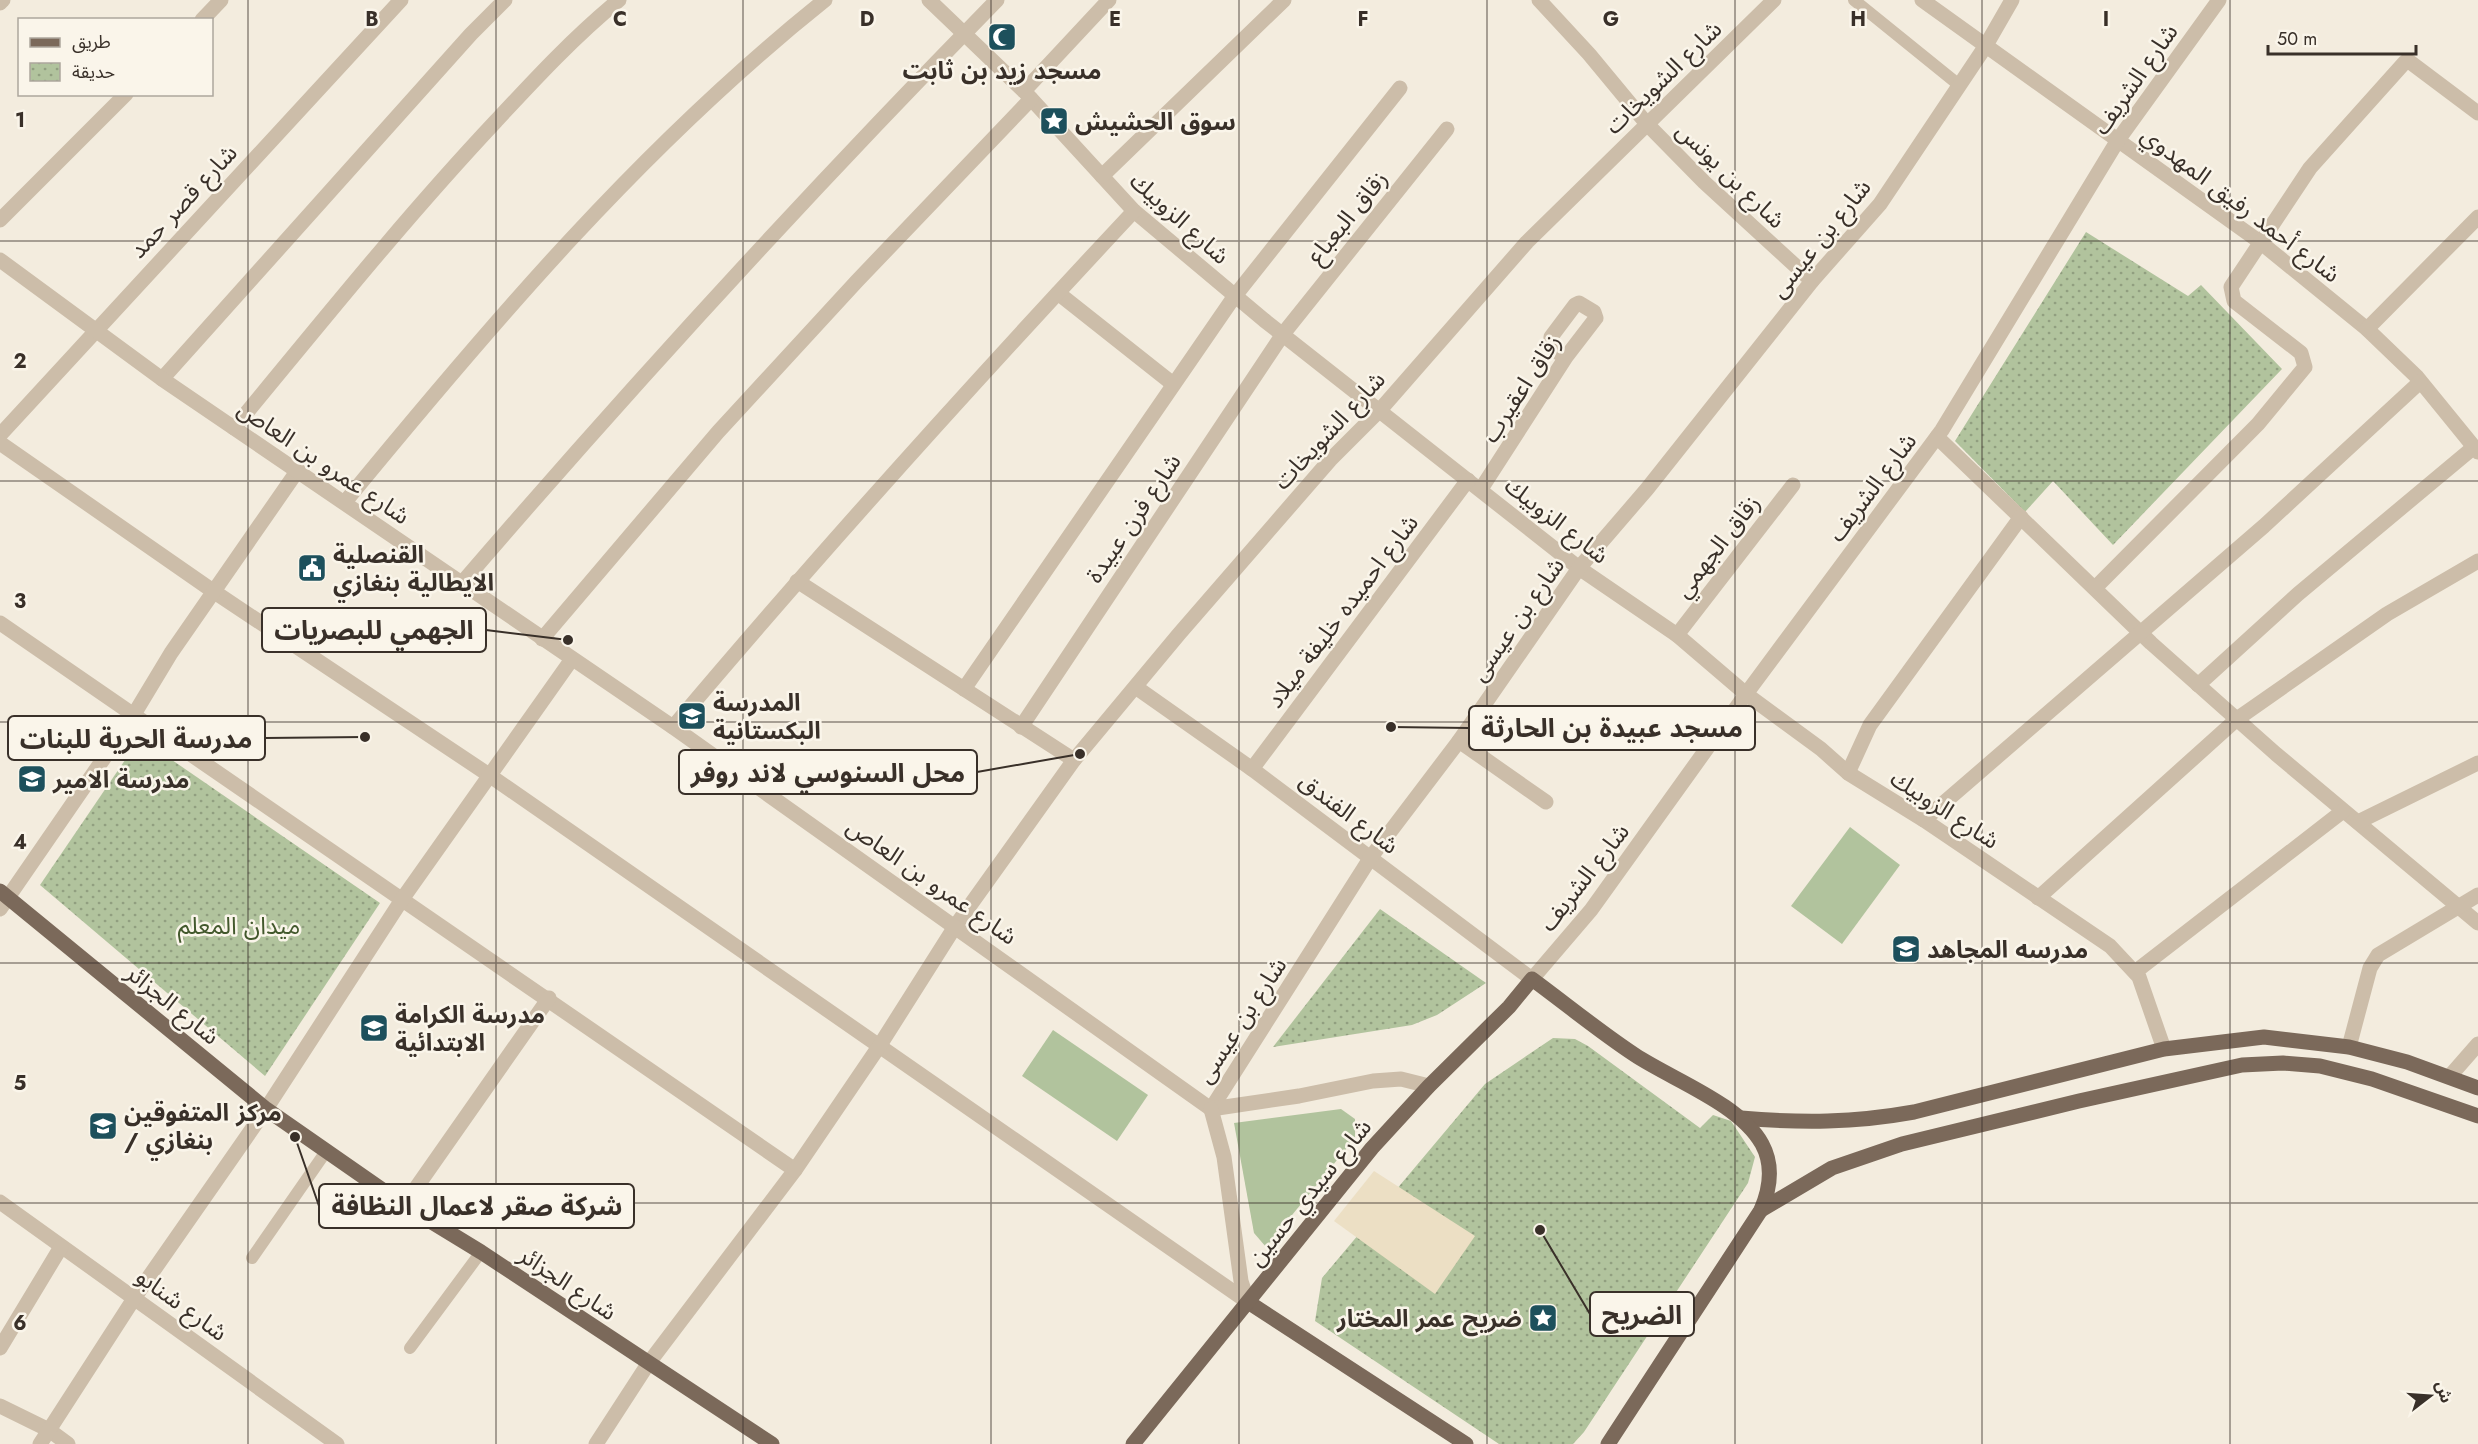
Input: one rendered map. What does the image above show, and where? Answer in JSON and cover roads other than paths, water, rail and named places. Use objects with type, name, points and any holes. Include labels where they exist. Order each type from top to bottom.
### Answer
[{"type":"main road","name":"شارع الجزائر","points":[[2,899],[266,1109],[404,1205],[481,1252],[772,1444]]},
{"type":"main road","name":"شارع سيدي حسين","points":[[1132,1444],[1372,1148],[1428,1086],[1509,1007],[1532,979]]},
{"type":"main road","points":[[1532,979],[1635,1055],[1741,1118],[1762,1144],[1767,1158],[1769,1191],[1761,1210],[1607,1443]]},
{"type":"main road","points":[[1741,1118],[1803,1123],[1872,1119],[1914,1112],[2164,1049],[2264,1037],[2349,1047],[2450,1076],[2478,1088]]},
{"type":"main road","points":[[1761,1210],[1832,1168],[1902,1144],[2242,1065],[2283,1063],[2320,1066],[2372,1079],[2478,1116]]},
{"type":"main road","points":[[1248,1302],[1456,1441]]},
{"type":"street","points":[[204,18],[221,0]]},
{"type":"street","name":"شارع قصر حمد","points":[[0,435],[96,328],[401,0]]},
{"type":"street","points":[[162,379],[471,34],[505,0]]},
{"type":"street","points":[[234,428],[467,151],[577,34],[619,0]]},
{"type":"street","points":[[345,502],[477,344],[574,236],[662,144],[742,69],[825,0]]},
{"type":"street","name":"شارع الزوبيك","points":[[929,0],[1028,95],[1134,211],[1234,297],[1579,568],[1677,635],[1746,694],[1821,749],[1848,773],[1924,820],[2110,946],[2135,972],[2146,993],[2164,1049]]},
{"type":"street","points":[[462,583],[590,434],[748,261],[997,0]]},
{"type":"street","points":[[542,639],[718,432],[1028,95],[1110,0]]},
{"type":"street","points":[[1102,176],[1284,0]]},
{"type":"street","name":"شارع بن يونس","points":[[1539,0],[1589,54],[1647,124],[1704,182],[1812,281]]},
{"type":"street","name":"شارع الشويخات","points":[[596,1444],[648,1364],[795,1170],[880,1045],[956,925],[1074,760],[1137,688],[1179,633],[1330,460],[1380,410],[1527,242],[1774,0]]},
{"type":"street","name":"شارع أحمد رفيق المهدوي","points":[[1922,0],[2260,242],[2367,329],[2420,382],[2476,450]]},
{"type":"street","name":"شارع بن عيسى","points":[[1211,1109],[1371,857],[1459,741],[1579,568],[1647,489],[1812,281],[1880,204],[1985,47],[2012,0]]},
{"type":"street","name":"شارع الشريف","points":[[1532,979],[1591,910],[1746,694],[1937,437],[2118,140],[2218,0]]},
{"type":"street","points":[[2095,588],[2258,424],[2305,367],[2301,353],[2234,301],[2231,287],[2310,168],[2403,63],[2410,62],[2478,113]]},
{"type":"street","points":[[964,689],[1234,297],[1400,88]]},
{"type":"street","points":[[0,220],[124,96]]},
{"type":"street","name":"زقاق البعباع","points":[[1282,334],[1447,129]]},
{"type":"street","points":[[673,726],[797,580],[961,397],[1134,211]]},
{"type":"street","points":[[2367,329],[2478,217]]},
{"type":"street","name":"شارع عمرو بن العاص","points":[[0,260],[96,328],[162,379],[673,726],[956,925],[1211,1109]]},
{"type":"street","points":[[1058,293],[1173,384]]},
{"type":"street","name":"زقاق اعقيرب","points":[[1481,489],[1566,357],[1596,318],[1594,312],[1577,303],[1555,330],[1551,344],[1556,352],[1566,357]]},
{"type":"street","name":"شارع فرن عبيدة","points":[[1021,727],[1282,334]]},
{"type":"street","points":[[1924,820],[2142,634],[2349,450],[2420,382]]},
{"type":"street","points":[[1937,437],[2198,685],[2478,923]]},
{"type":"street","points":[[0,443],[213,591],[489,775],[1248,1302]]},
{"type":"street","points":[[2198,685],[2298,594],[2476,450]]},
{"type":"street","points":[[2,899],[133,716],[213,591],[298,470]]},
{"type":"street","name":"شارع احميده خليفة ميلاد","points":[[1252,769],[1468,480]]},
{"type":"street","name":"زقاق الجهمي","points":[[1677,635],[1793,485]]},
{"type":"street","points":[[1848,773],[1870,725],[2021,517]]},
{"type":"street","points":[[2038,898],[2237,719],[2387,614],[2478,561]]},
{"type":"street","points":[[797,580],[1074,760]]},
{"type":"street","points":[[0,623],[549,998],[795,1170]]},
{"type":"street","points":[[40,1444],[135,1297],[266,1109],[403,898],[572,659]]},
{"type":"street","name":"شارع الفندق","points":[[1137,688],[1252,769],[1532,979]]},
{"type":"street","points":[[1459,741],[1546,802]]},
{"type":"street","points":[[2358,822],[2478,763]]},
{"type":"street","points":[[2135,972],[2343,810]]},
{"type":"street","points":[[2349,1047],[2370,968],[2378,955],[2457,905],[2478,895]]},
{"type":"street","points":[[404,1205],[549,998]]},
{"type":"street","points":[[2450,1076],[2478,1044]]},
{"type":"street","points":[[1248,1302],[1241,1281],[1224,1157],[1211,1109],[1299,1096],[1373,1080],[1401,1079],[1428,1086]]},
{"type":"street","name":"شارع شنابو","points":[[0,1202],[135,1297],[332,1443]]},
{"type":"street","points":[[0,1348],[61,1247]]},
{"type":"street","points":[[0,1406],[49,1430],[68,1444]]},
{"type":"lane","points":[[1854,0],[1959,85]]},
{"type":"lane","points":[[252,1258],[327,1150]]},
{"type":"lane","points":[[410,1348],[481,1252]]},
{"type":"place","name":"مسجد زيد بن ثابت","points":[[1002,37]]},
{"type":"place","name":"سوق الحشيش","points":[[1054,121]]},
{"type":"place","name":"القنصلية الايطالية بنغازي","points":[[312,568]]},
{"type":"place","name":"الجهمي للبصريات","points":[[568,640]]},
{"type":"place","name":"المدرسة البكستانية","points":[[692,716]]},
{"type":"place","name":"مسجد عبيدة بن الحارثة","points":[[1391,727]]},
{"type":"place","name":"مدرسة الحرية للبنات","points":[[365,737]]},
{"type":"place","name":"محل السنوسي لاند روفر","points":[[1080,754]]},
{"type":"place","name":"مدرسة الامير","points":[[32,779]]},
{"type":"place","name":"مدرسه المجاهد","points":[[1906,949]]},
{"type":"place","name":"مدرسة الكرامة الابتدائية","points":[[374,1028]]},
{"type":"place","name":"مركز المتفوقين / بنغازي","points":[[103,1126]]},
{"type":"place","name":"شركة صقر لاعمال النظافة","points":[[295,1137]]},
{"type":"place","name":"الضريح","points":[[1540,1230]]},
{"type":"place","name":"ضريح عمر المختار","points":[[1543,1318]]},
{"type":"park label","name":"ميدان المعلم","points":[[239,925]]}]
